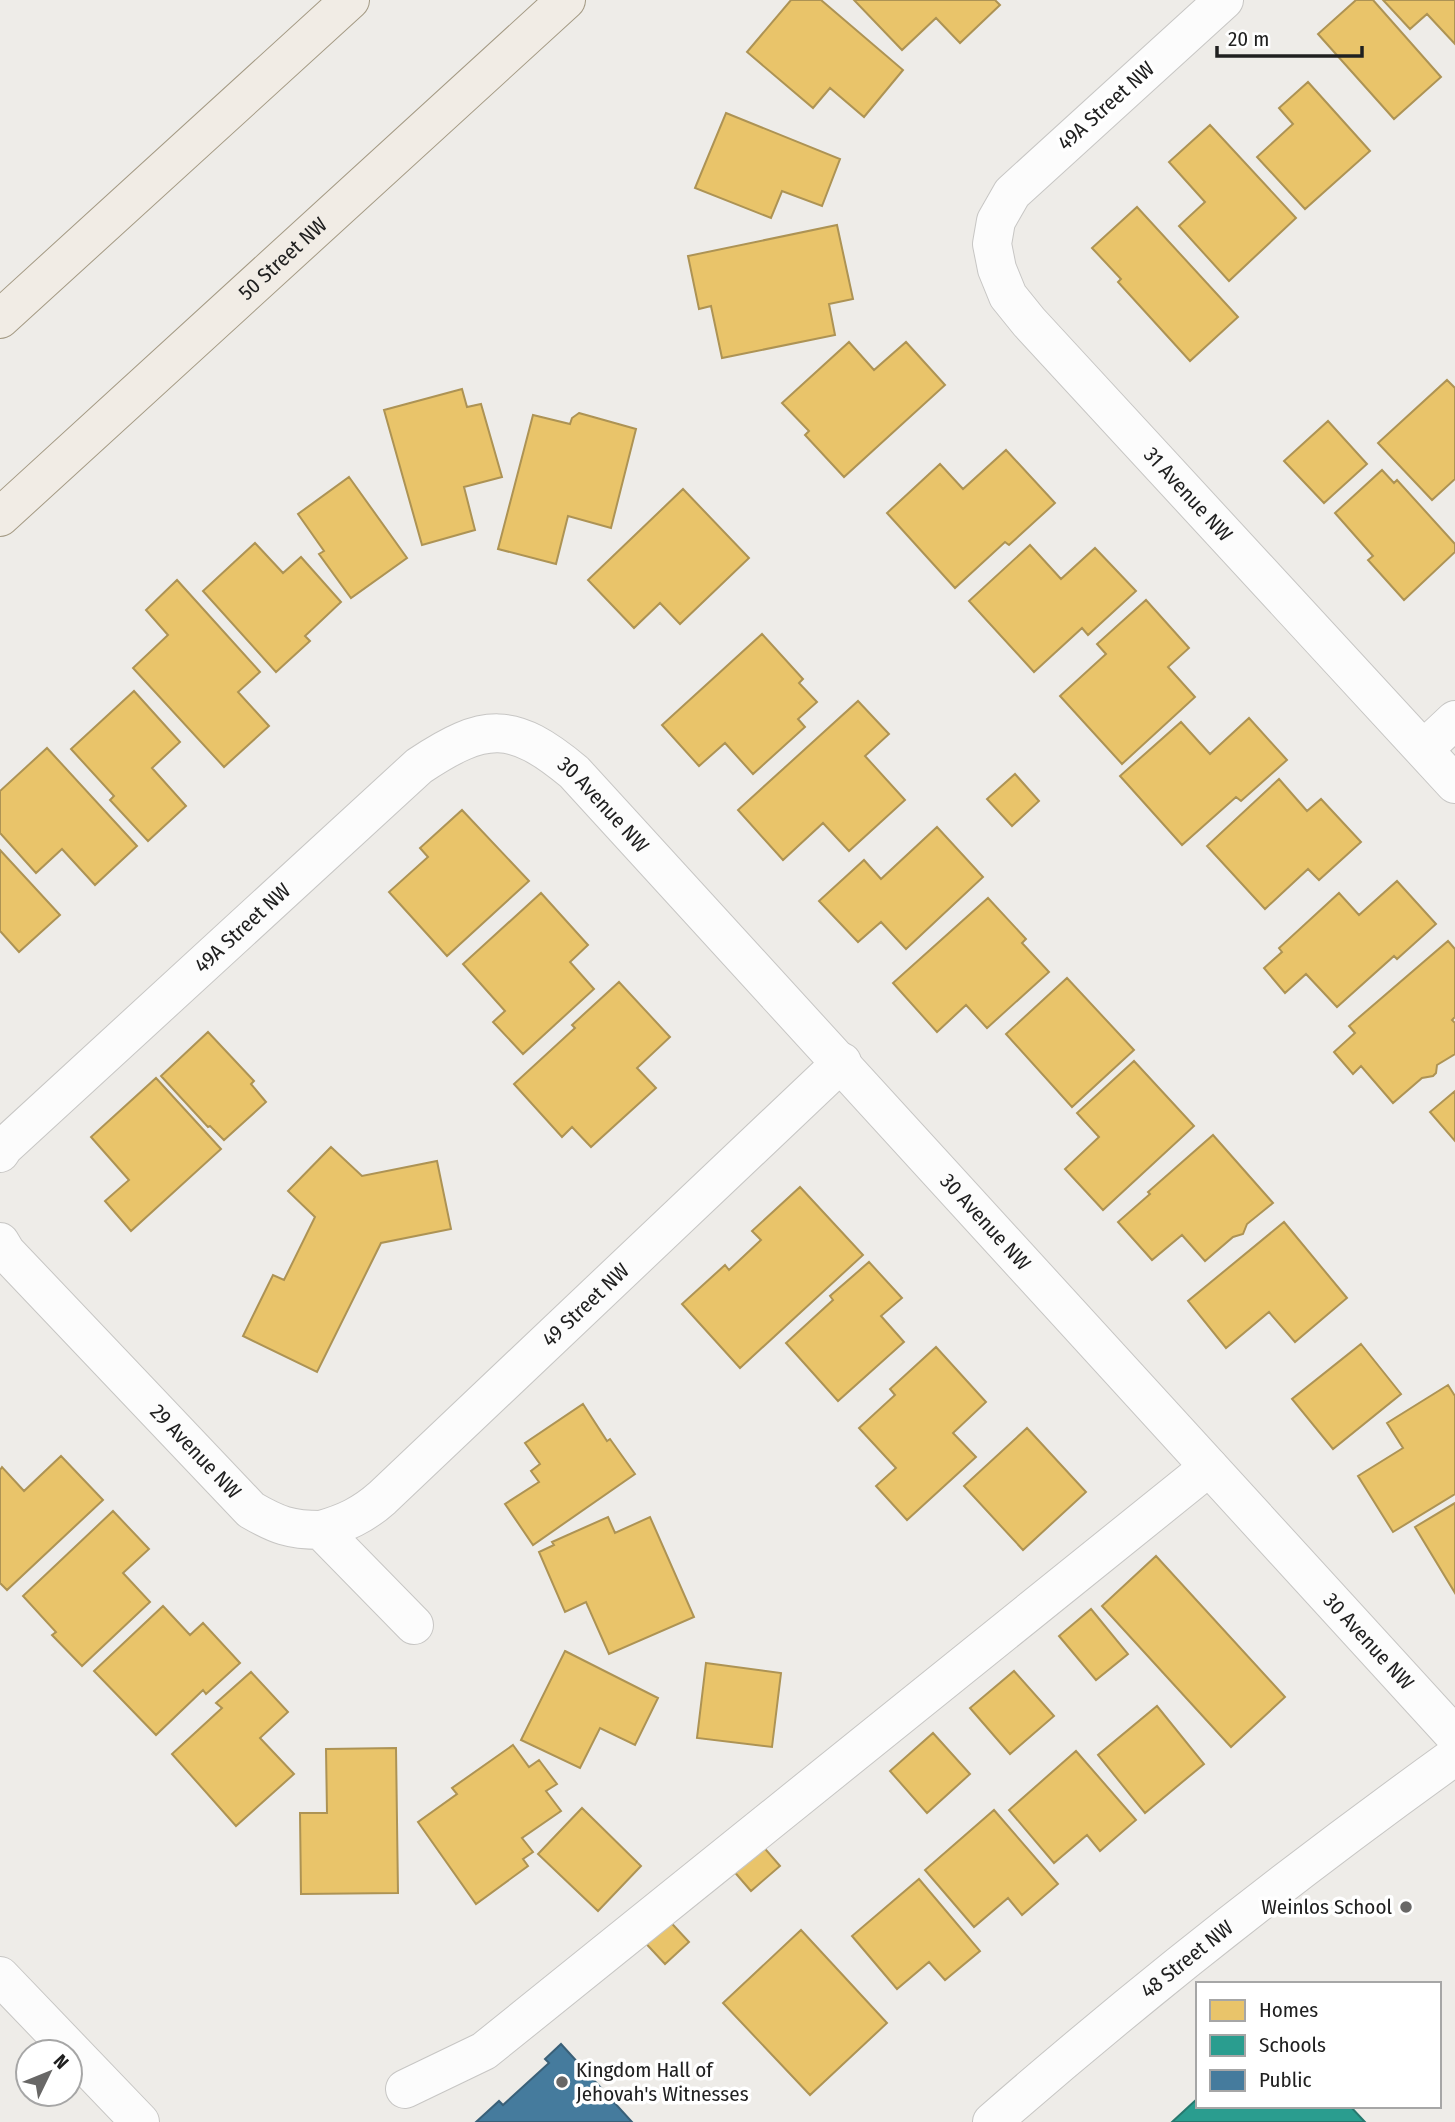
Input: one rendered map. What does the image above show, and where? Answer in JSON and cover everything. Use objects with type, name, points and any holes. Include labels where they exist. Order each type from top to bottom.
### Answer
[{"type":"main road","points":[[0,319],[350,0]]},
{"type":"main road","name":"50 Street NW","points":[[0,517],[566,0]]},
{"type":"street","name":"49A Street NW","points":[[996,220],[1012,193],[1027,177],[1224,0]]},
{"type":"street","name":"31 Avenue NW","points":[[996,220],[992,244],[997,269],[1008,296],[1455,784]]},
{"type":"street","points":[[1424,749],[1455,720]]},
{"type":"street","name":"49A Street NW","points":[[0,1153],[419,766],[448,746],[473,736],[502,733]]},
{"type":"street","name":"30 Avenue NW","points":[[502,733],[530,740],[575,772],[1455,1735]]},
{"type":"street","name":"49 Street NW","points":[[321,1530],[347,1523],[365,1513],[382,1498],[842,1062]]},
{"type":"street","name":"29 Avenue NW","points":[[0,1242],[6,1252],[251,1510],[277,1526],[296,1530],[321,1530]]},
{"type":"street","points":[[405,2089],[484,2051],[1209,1467]]},
{"type":"street","points":[[321,1530],[414,1625]]},
{"type":"street","name":"48 Street NW","points":[[992,2122],[1070,2054],[1242,1914],[1455,1756]]},
{"type":"street","points":[[0,1976],[139,2122]]},
{"type":"building: Homes","points":[[791,0],[821,0],[903,70],[864,117],[830,88],[813,108],[747,52]]},
{"type":"building: Homes","points":[[854,0],[995,0],[1000,5],[960,43],[936,18],[902,50]]},
{"type":"building: Homes","points":[[1356,0],[1373,0],[1441,77],[1394,119],[1318,34]]},
{"type":"building: Homes","points":[[1383,0],[1455,0],[1455,44],[1427,14],[1410,29]]},
{"type":"building: Homes","points":[[1308,82],[1370,151],[1305,209],[1257,157],[1293,124],[1279,108]]},
{"type":"building: Homes","points":[[726,113],[840,159],[822,206],[782,191],[771,218],[695,188]]},
{"type":"building: Homes","points":[[1210,125],[1296,218],[1229,281],[1179,226],[1205,202],[1169,162]]},
{"type":"building: Homes","points":[[1137,207],[1238,317],[1190,361],[1118,282],[1121,279],[1092,248]]},
{"type":"building: Homes","points":[[837,225],[853,299],[829,304],[835,335],[722,358],[711,306],[699,309],[688,256]]},
{"type":"building: Homes","points":[[849,342],[874,370],[906,342],[945,385],[844,477],[805,435],[809,431],[782,403]]},
{"type":"building: Homes","points":[[1447,380],[1455,388],[1455,479],[1432,500],[1378,443]]},
{"type":"building: Homes","points":[[462,389],[467,407],[481,404],[502,477],[464,487],[475,530],[422,545],[384,410]]},
{"type":"building: Homes","points":[[579,413],[636,429],[611,528],[568,516],[556,564],[498,549],[533,415],[570,424],[572,418]]},
{"type":"building: Homes","points":[[1328,421],[1367,464],[1324,503],[1284,461]]},
{"type":"building: Homes","points":[[1006,450],[1055,503],[1009,545],[1005,542],[955,588],[887,513],[940,464],[963,489]]},
{"type":"building: Homes","points":[[1382,470],[1394,483],[1397,480],[1455,544],[1455,552],[1404,600],[1368,560],[1373,556],[1335,513]]},
{"type":"building: Homes","points":[[349,477],[407,558],[351,598],[319,554],[324,551],[298,514]]},
{"type":"building: Homes","points":[[683,489],[749,558],[680,624],[660,603],[634,628],[588,580]]},
{"type":"building: Homes","points":[[255,543],[283,573],[301,557],[341,602],[305,636],[310,641],[276,672],[203,591]]},
{"type":"building: Homes","points":[[1030,545],[1061,579],[1095,548],[1136,591],[1088,635],[1082,628],[1034,672],[969,601]]},
{"type":"building: Homes","points":[[177,580],[260,672],[238,692],[269,726],[224,767],[133,668],[168,635],[146,610]]},
{"type":"building: Homes","points":[[1146,600],[1189,648],[1168,667],[1195,697],[1122,764],[1060,696],[1106,654],[1097,644]]},
{"type":"building: Homes","points":[[762,634],[803,679],[799,683],[817,702],[798,719],[805,727],[753,774],[725,743],[699,766],[662,725]]},
{"type":"building: Homes","points":[[134,691],[180,742],[152,768],[186,806],[148,841],[110,800],[114,796],[71,749]]},
{"type":"building: Homes","points":[[858,701],[889,734],[865,756],[905,800],[849,851],[823,823],[783,860],[738,810]]},
{"type":"building: Homes","points":[[1249,718],[1287,760],[1241,801],[1236,797],[1182,845],[1120,776],[1181,722],[1210,754]]},
{"type":"building: Homes","points":[[47,748],[137,846],[95,885],[62,849],[36,873],[0,833],[0,791]]},
{"type":"building: Homes","points":[[1015,774],[1039,801],[1012,826],[987,799]]},
{"type":"building: Homes","points":[[1279,779],[1307,811],[1321,799],[1361,842],[1319,880],[1308,869],[1265,909],[1207,846]]},
{"type":"building: Homes","points":[[462,810],[529,881],[447,956],[389,892],[428,857],[420,848]]},
{"type":"building: Homes","points":[[937,827],[983,877],[906,949],[881,922],[858,942],[819,901],[864,860],[881,879]]},
{"type":"building: Homes","points":[[0,850],[60,915],[19,952],[0,931]]},
{"type":"building: Homes","points":[[1397,881],[1436,924],[1397,959],[1394,956],[1337,1007],[1306,974],[1285,993],[1264,968],[1282,952],[1279,948],[1339,893],[1359,915]]},
{"type":"building: Homes","points":[[541,893],[588,945],[570,962],[594,989],[523,1054],[493,1022],[505,1011],[463,964]]},
{"type":"building: Homes","points":[[988,898],[1026,939],[1022,943],[1049,972],[987,1028],[966,1005],[937,1032],[893,983]]},
{"type":"building: Homes","points":[[1448,941],[1455,949],[1455,1017],[1452,1020],[1455,1023],[1455,1054],[1437,1065],[1433,1076],[1422,1078],[1393,1103],[1361,1066],[1353,1074],[1334,1052],[1355,1033],[1349,1026]]},
{"type":"building: Homes","points":[[1067,978],[1134,1050],[1072,1107],[1006,1034]]},
{"type":"building: Homes","points":[[619,982],[670,1037],[637,1068],[656,1088],[591,1147],[572,1127],[562,1137],[514,1084],[575,1028],[572,1025]]},
{"type":"building: Homes","points":[[208,1032],[254,1081],[251,1084],[266,1102],[224,1140],[208,1127],[161,1076]]},
{"type":"building: Homes","points":[[1134,1061],[1194,1126],[1103,1210],[1065,1169],[1099,1137],[1077,1113]]},
{"type":"building: Homes","points":[[156,1078],[221,1149],[131,1231],[105,1201],[129,1180],[91,1137]]},
{"type":"building: Homes","points":[[1455,1091],[1455,1141],[1430,1112]]},
{"type":"building: Homes","points":[[1213,1135],[1273,1203],[1247,1224],[1243,1234],[1233,1237],[1205,1261],[1182,1235],[1152,1260],[1118,1222]]},
{"type":"building: Homes","points":[[331,1147],[362,1176],[437,1161],[451,1229],[381,1243],[317,1372],[243,1336],[273,1275],[284,1280],[315,1217],[288,1191]]},
{"type":"building: Homes","points":[[800,1187],[863,1255],[740,1368],[682,1304],[725,1265],[729,1270],[761,1240],[752,1231]]},
{"type":"building: Homes","points":[[1284,1222],[1347,1298],[1295,1342],[1269,1312],[1226,1348],[1188,1301]]},
{"type":"building: Homes","points":[[869,1262],[902,1298],[881,1316],[904,1342],[838,1401],[786,1343],[833,1300],[830,1296]]},
{"type":"building: Homes","points":[[1361,1344],[1401,1394],[1333,1449],[1292,1399]]},
{"type":"building: Homes","points":[[936,1347],[986,1402],[953,1433],[976,1457],[907,1520],[876,1486],[896,1468],[859,1428],[895,1395],[890,1389]]},
{"type":"building: Homes","points":[[1448,1385],[1455,1396],[1455,1494],[1393,1532],[1358,1476],[1403,1448],[1387,1423]]},
{"type":"building: Homes","points":[[583,1404],[607,1441],[610,1439],[635,1474],[533,1545],[505,1504],[539,1482],[531,1471],[540,1464],[525,1443]]},
{"type":"building: Homes","points":[[1027,1428],[1086,1492],[1023,1550],[964,1486]]},
{"type":"building: Homes","points":[[61,1456],[103,1500],[7,1590],[0,1583],[0,1470],[2,1467],[24,1491]]},
{"type":"building: Homes","points":[[1455,1503],[1455,1593],[1415,1527]]},
{"type":"building: Homes","points":[[113,1511],[149,1549],[123,1573],[150,1602],[82,1666],[52,1635],[56,1632],[23,1596]]},
{"type":"building: Homes","points":[[608,1517],[615,1533],[650,1517],[694,1617],[609,1654],[586,1602],[565,1612],[539,1552],[554,1545],[552,1542]]},
{"type":"building: Homes","points":[[1156,1556],[1285,1697],[1231,1747],[1102,1606]]},
{"type":"building: Homes","points":[[163,1606],[190,1635],[203,1623],[240,1663],[206,1694],[203,1690],[156,1735],[94,1671]]},
{"type":"building: Homes","points":[[1091,1609],[1128,1654],[1096,1680],[1059,1636]]},
{"type":"building: Homes","points":[[565,1651],[658,1698],[635,1745],[600,1728],[580,1768],[521,1740]]},
{"type":"building: Homes","points":[[706,1663],[781,1673],[772,1747],[697,1738]]},
{"type":"building: Homes","points":[[1014,1671],[1054,1716],[1010,1754],[970,1708]]},
{"type":"building: Homes","points":[[251,1672],[288,1712],[260,1738],[294,1774],[236,1826],[172,1754],[222,1708],[216,1703]]},
{"type":"building: Homes","points":[[1157,1706],[1204,1764],[1145,1813],[1098,1755]]},
{"type":"building: Homes","points":[[933,1733],[970,1774],[927,1813],[890,1771]]},
{"type":"building: Homes","points":[[513,1745],[529,1767],[539,1760],[557,1784],[546,1791],[561,1811],[522,1838],[533,1852],[523,1859],[528,1866],[476,1904],[418,1822],[457,1794],[452,1788]]},
{"type":"building: Homes","points":[[396,1748],[398,1893],[301,1894],[300,1813],[327,1813],[326,1749]]},
{"type":"building: Homes","points":[[1076,1751],[1136,1820],[1100,1851],[1087,1835],[1054,1863],[1009,1810]]},
{"type":"building: Homes","points":[[582,1808],[641,1866],[598,1911],[538,1854]]},
{"type":"building: Homes","points":[[994,1810],[1058,1884],[1022,1915],[1008,1898],[974,1927],[925,1870]]},
{"type":"building: Homes","points":[[754,1836],[780,1866],[751,1891],[725,1861]]},
{"type":"building: Homes","points":[[919,1879],[980,1951],[945,1980],[929,1962],[897,1989],[852,1936]]},
{"type":"building: Homes","points":[[663,1914],[689,1942],[665,1964],[639,1936]]},
{"type":"building: Homes","points":[[801,1930],[887,2023],[810,2095],[723,2003]]},
{"type":"building: Schools","points":[[1196,2100],[1196,2108],[1352,2108],[1365,2122],[1172,2122]]},
{"type":"building: Public","name":"Kingdom Hall of Jehovah's Witnesses","points":[[561,2044],[632,2122],[476,2122],[499,2101],[503,2105],[549,2063],[545,2059]]},
{"type":"place","name":"Weinlos School","points":[[1406,1907]]},
{"type":"place","name":"Kingdom Hall of Jehovah's Witnesses","points":[[562,2082]]}]
